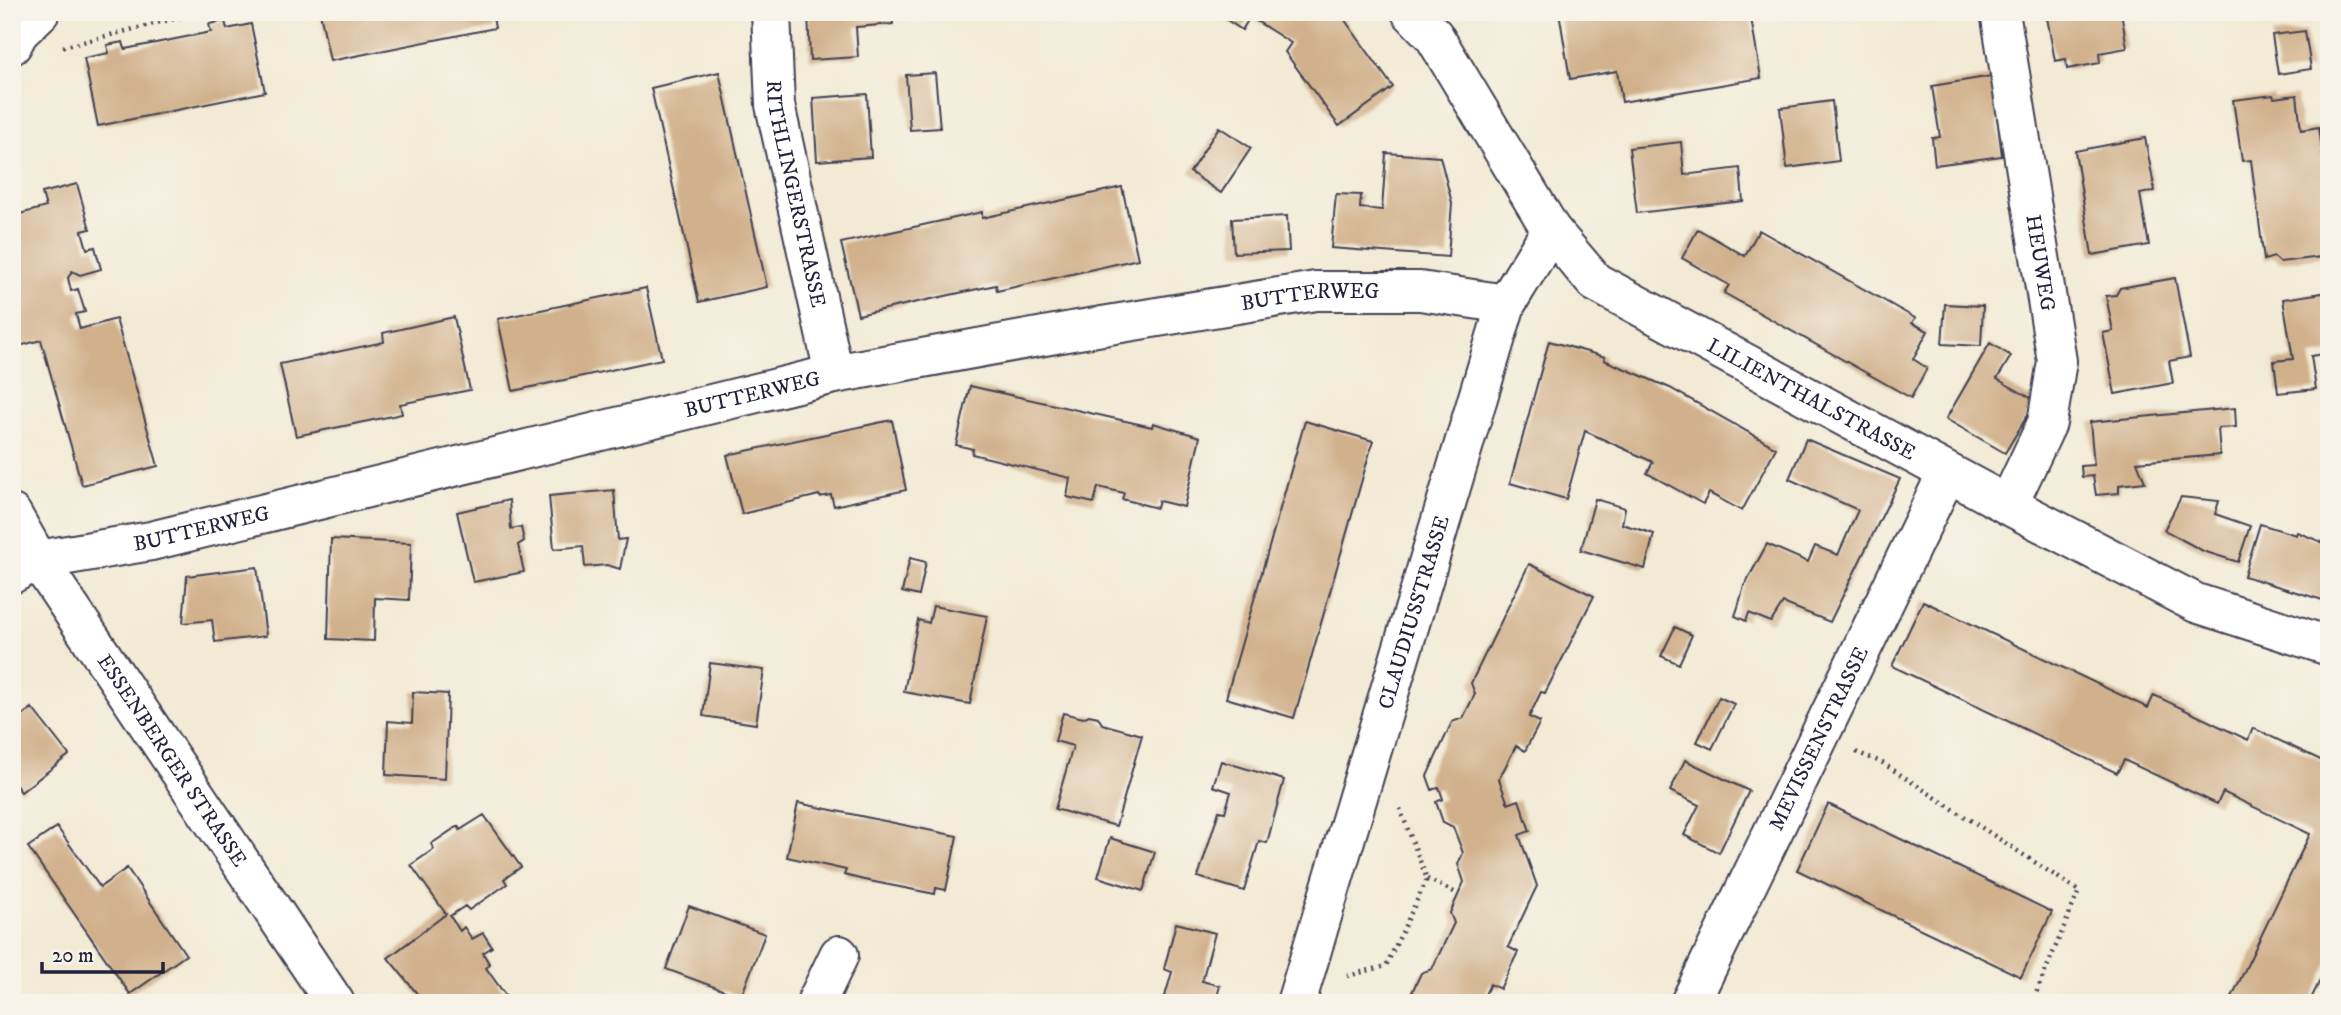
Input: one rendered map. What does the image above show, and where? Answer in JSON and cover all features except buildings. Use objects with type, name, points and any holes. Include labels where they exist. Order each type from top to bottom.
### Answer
[{"type":"street","points":[[12,45],[19,32],[40,12]]},
{"type":"street","name":"RITHLINGERSTRASSE","points":[[771,12],[775,105],[834,374]]},
{"type":"street","name":"LILIENTHALSTRASSE","points":[[1411,12],[1434,36],[1551,230],[1595,282],[1947,473],[2196,603],[2329,646]]},
{"type":"street","name":"HEUWEG","points":[[2000,12],[2057,361],[2047,423],[2008,505]]},
{"type":"street","name":"CLAUDIUSSTRASSE","points":[[1299,995],[1506,304],[1551,230]]},
{"type":"street","name":"BUTTERWEG","points":[[25,567],[151,541],[834,374],[1316,291],[1420,291],[1506,304]]},
{"type":"street","name":"MEVISSENSTRASSE","points":[[1690,1003],[1947,473]]},
{"type":"street","name":"ESSENBERGER STRASSE","points":[[12,514],[25,567],[335,1003]]},
{"type":"street","points":[[816,1003],[839,955]]},
{"type":"path","points":[[53,50],[201,12]]},
{"type":"path","points":[[1820,736],[1881,762],[2080,891],[2032,1003]]},
{"type":"path","points":[[1375,746],[1427,878],[1454,892]]},
{"type":"path","points":[[1299,995],[1386,966],[1427,878]]}]
